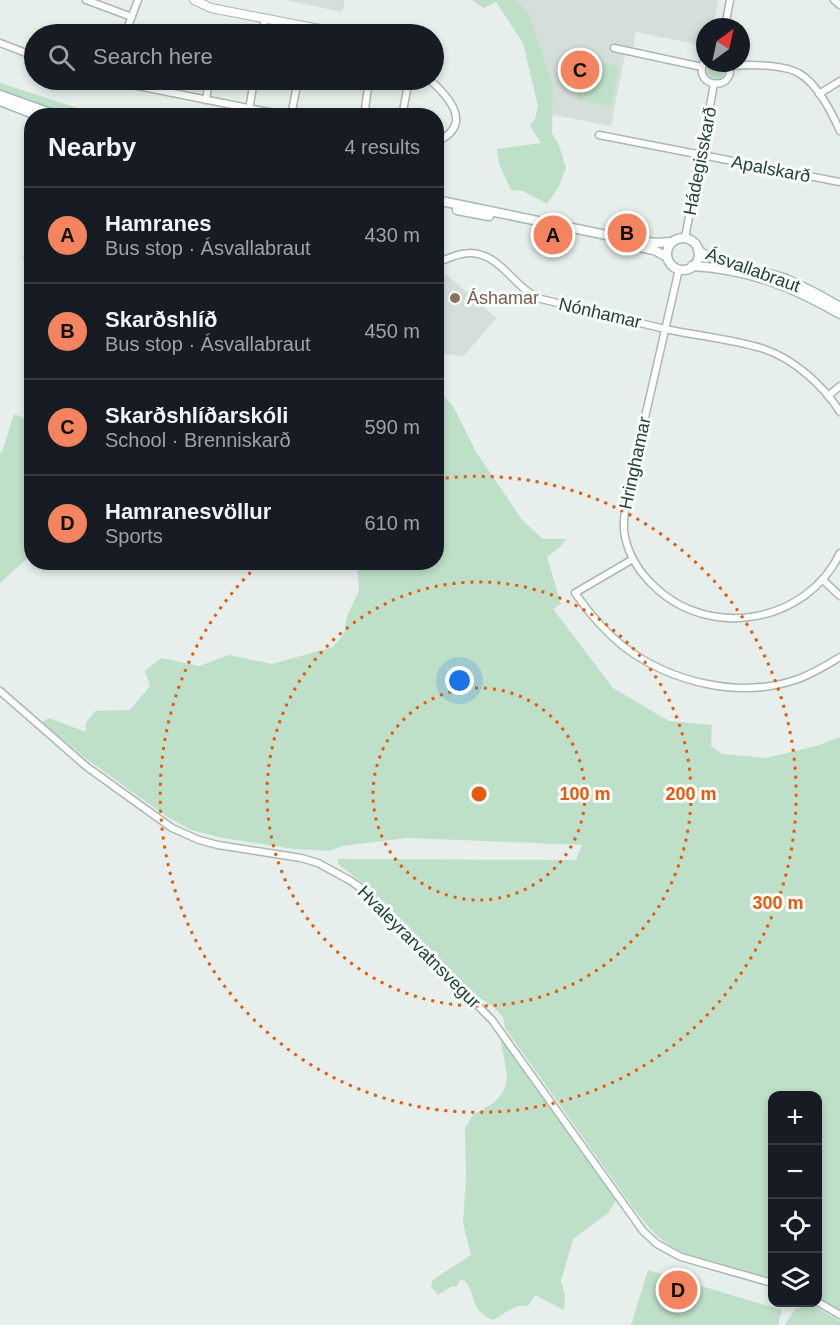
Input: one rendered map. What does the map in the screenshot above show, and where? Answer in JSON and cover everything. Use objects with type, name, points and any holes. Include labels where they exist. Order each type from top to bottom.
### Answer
[{"type":"main road","points":[[0,95],[37,108]]},
{"type":"main road","points":[[0,101],[24,110]]},
{"type":"main road","points":[[444,202],[631,240],[656,243],[685,238],[693,242],[698,250],[698,259],[693,266],[679,269],[671,265],[666,252],[671,242]]},
{"type":"main road","points":[[444,207],[650,249],[667,257]]},
{"type":"main road","name":"Ásvallabraut","points":[[698,250],[706,257],[715,260],[788,280],[840,307]]},
{"type":"main road","name":"Ásvallabraut","points":[[693,266],[734,270],[758,276],[802,293],[840,314]]},
{"type":"street","points":[[86,0],[132,16]]},
{"type":"street","points":[[129,24],[138,0]]},
{"type":"street","points":[[194,0],[211,8],[291,24]]},
{"type":"street","points":[[727,18],[730,0]]},
{"type":"street","points":[[834,0],[840,5]]},
{"type":"street","points":[[263,24],[264,19]]},
{"type":"street","points":[[0,43],[24,52]]},
{"type":"street","points":[[614,48],[696,66]]},
{"type":"street","points":[[750,64],[794,71],[804,76],[819,94],[840,131]]},
{"type":"street","points":[[703,72],[703,76],[714,84],[727,80],[730,72]]},
{"type":"street","points":[[819,94],[840,81]]},
{"type":"street","name":"Hádegisskarð","points":[[685,238],[714,84]]},
{"type":"street","points":[[157,90],[234,108]]},
{"type":"street","points":[[206,100],[208,90]]},
{"type":"street","points":[[249,108],[252,90]]},
{"type":"street","points":[[291,108],[296,90]]},
{"type":"street","points":[[365,108],[368,90]]},
{"type":"street","points":[[404,108],[407,90]]},
{"type":"street","points":[[440,90],[451,102],[456,115],[451,132],[444,137]]},
{"type":"street","name":"Apalskarð","points":[[599,135],[840,182]]},
{"type":"street","name":"Nónhamar","points":[[444,260],[467,253],[477,254],[494,261],[528,292],[537,297],[665,329]]},
{"type":"street","name":"Hringhamar","points":[[679,269],[625,508],[623,525],[633,559],[646,578],[665,597],[689,610],[717,618],[744,619],[774,613],[799,599],[823,580],[840,553]]},
{"type":"street","points":[[665,329],[765,350],[785,359],[801,370],[828,396],[840,412]]},
{"type":"street","points":[[828,396],[840,386]]},
{"type":"street","points":[[633,559],[575,593],[591,615],[624,647],[670,673],[697,682],[723,687],[771,686],[795,680],[840,657]]},
{"type":"street","points":[[823,580],[840,596]]},
{"type":"street","name":"Hvaleyrarvatnsvegur","points":[[0,691],[87,767],[172,828],[199,840],[218,845],[301,858],[318,863],[351,881],[378,903],[492,1020],[643,1231],[657,1244],[681,1257],[768,1282]]},
{"type":"street","points":[[822,1304],[840,1315]]},
{"type":"shaded area","points":[[285,0],[345,0],[342,12]]},
{"type":"shaded area","points":[[502,0],[718,0],[715,18],[696,18],[696,44],[636,32],[633,50],[626,49],[611,126],[544,113],[534,56]]},
{"type":"shaded area","name":"Áshamar","points":[[444,273],[496,318],[463,357],[444,353]]},
{"type":"green space","points":[[472,0],[515,0],[528,12],[553,86],[552,133],[559,145],[566,168],[559,186],[547,204],[523,191],[511,190],[499,164],[497,149],[541,143],[530,126],[535,119],[538,106],[523,43],[496,2],[483,8]]},
{"type":"green space","points":[[585,60],[619,66],[611,106],[577,100]]},
{"type":"green space","points":[[707,72],[725,72],[720,79],[712,79]]},
{"type":"green space","points":[[0,83],[77,108],[46,108],[0,91]]},
{"type":"green space","points":[[444,396],[453,406],[476,452],[523,521],[543,539],[566,539],[547,557],[561,604],[553,609],[613,688],[669,721],[712,725],[711,746],[722,754],[766,758],[816,746],[840,737],[840,1311],[822,1300],[822,1091],[768,1091],[768,1279],[681,1252],[660,1238],[634,1209],[505,1028],[503,1018],[498,1011],[472,992],[375,894],[338,864],[338,859],[576,860],[582,845],[407,838],[343,846],[329,851],[294,849],[223,838],[191,830],[166,816],[85,758],[42,722],[49,718],[86,732],[86,723],[95,711],[130,710],[150,686],[145,671],[161,658],[199,666],[229,655],[272,664],[333,647],[344,634],[347,616],[359,591],[358,570],[444,570]]},
{"type":"green space","points":[[14,414],[24,418],[24,561],[0,583],[0,454]]},
{"type":"green space","points":[[500,1037],[616,1200],[608,1213],[573,1239],[561,1281],[565,1295],[564,1310],[535,1295],[528,1306],[514,1308],[493,1320],[476,1307],[465,1281],[460,1280],[456,1287],[452,1286],[438,1295],[431,1287],[432,1281],[437,1277],[471,1255],[463,1223],[466,1179],[465,1128],[473,1115],[492,1104],[502,1094],[505,1087],[507,1075]]},
{"type":"green space","points":[[648,1270],[782,1310],[778,1325],[631,1325]]},
{"type":"green space","points":[[816,1307],[840,1321],[840,1325],[785,1325],[795,1309]]},
{"type":"place","name":"Skarðshlíðarskóli","points":[[580,70]]},
{"type":"place","name":"Skarðshlíð","points":[[627,233]]},
{"type":"place","name":"Hamranes","points":[[553,235]]},
{"type":"place","name":"Áshamar","points":[[455,298]]},
{"type":"place","name":"Hamranesvöllur","points":[[678,1290]]}]
